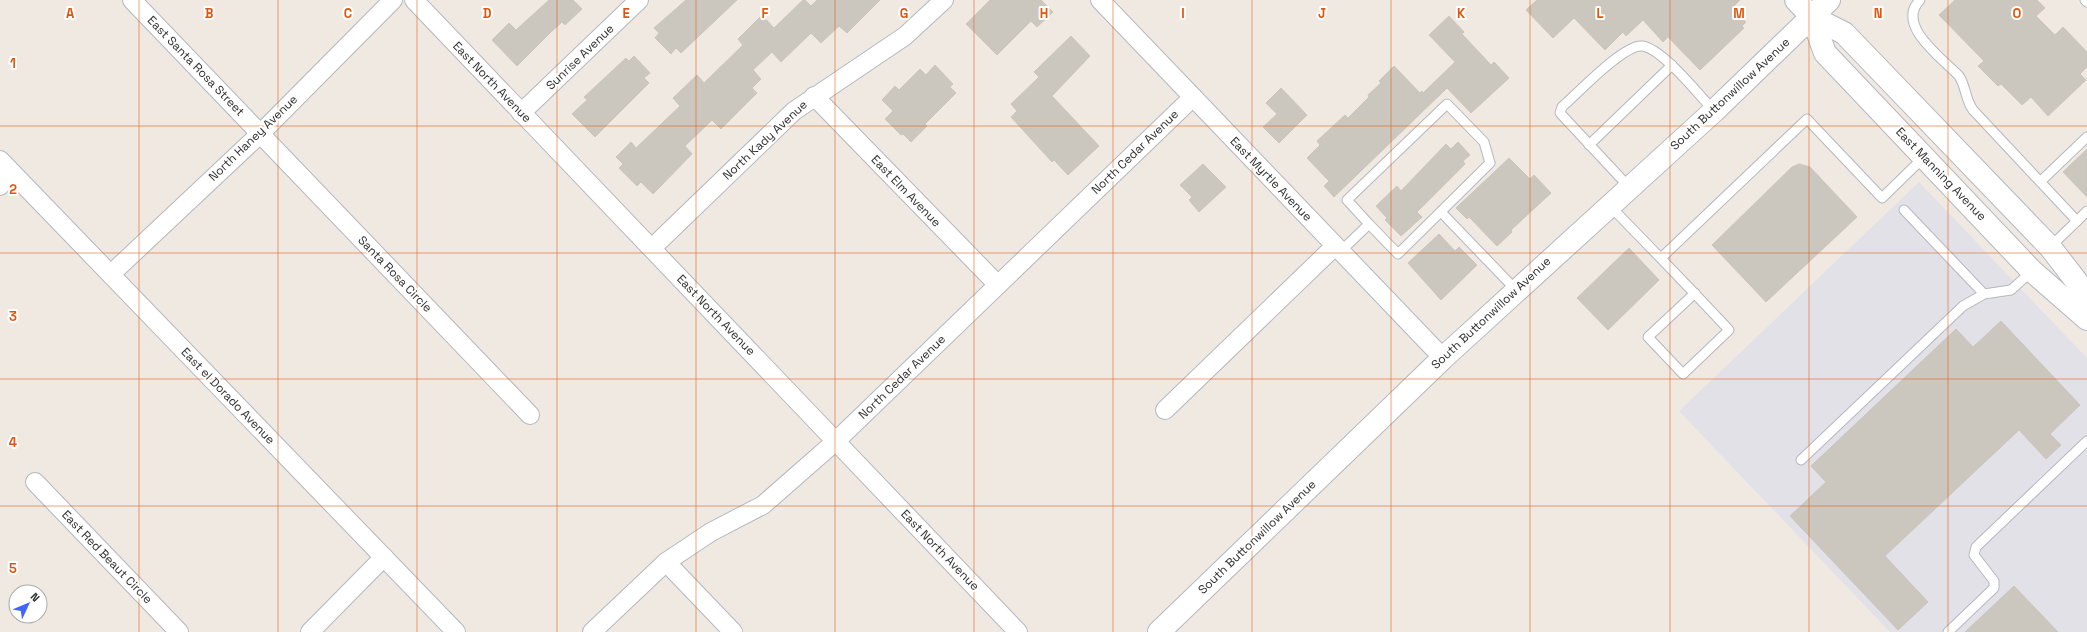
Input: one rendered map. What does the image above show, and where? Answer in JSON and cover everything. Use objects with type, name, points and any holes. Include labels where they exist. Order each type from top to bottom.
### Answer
[{"type":"main road","name":"East Manning Avenue","points":[[1796,0],[1812,17],[1844,33],[2050,247],[2087,295]]},
{"type":"main road","name":"South Buttonwillow Avenue","points":[[1159,632],[1443,358],[1714,111],[1829,0]]},
{"type":"main road","name":"East Manning Avenue","points":[[1812,17],[1825,53],[2032,271],[2087,319]]},
{"type":"main road","points":[[1928,161],[1971,187],[2035,250],[2044,251],[2050,247]]},
{"type":"street","name":"East Santa Rosa Street","points":[[132,0],[261,133]]},
{"type":"street","name":"North Haney Avenue","points":[[111,274],[261,133],[393,0]]},
{"type":"street","name":"East North Avenue","points":[[414,0],[1018,632]]},
{"type":"street","name":"Sunrise Avenue","points":[[521,113],[639,0]]},
{"type":"street","name":"North Kady Avenue","points":[[652,248],[794,110],[905,36],[944,0]]},
{"type":"street","name":"East Myrtle Avenue","points":[[1100,0],[1443,358]]},
{"type":"street","name":"East Elm Avenue","points":[[814,96],[998,285]]},
{"type":"street","name":"North Cedar Avenue","points":[[592,632],[666,562],[711,532],[763,505],[836,441],[1193,97]]},
{"type":"street","name":"Santa Rosa Circle","points":[[261,133],[530,415]]},
{"type":"street","name":"East el Dorado Avenue","points":[[0,160],[6,180],[111,274],[456,632]]},
{"type":"street","points":[[1165,410],[1338,249]]},
{"type":"street","name":"East Red Beaut Circle","points":[[35,482],[179,632]]},
{"type":"street","points":[[310,632],[384,557]]},
{"type":"street","points":[[666,562],[733,632]]},
{"type":"lane","points":[[1920,0],[1912,12],[1915,29],[1962,80],[1967,99],[1973,110],[2077,220]]},
{"type":"lane","points":[[1629,187],[1560,113],[1562,107],[1628,49],[1642,46],[1652,50],[1672,65],[1714,111]]},
{"type":"lane","points":[[1589,145],[1672,65]]},
{"type":"lane","points":[[1447,104],[1484,142],[1490,163],[1398,254],[1369,224],[1347,200],[1447,104]]},
{"type":"lane","points":[[1661,258],[1806,119],[1882,198],[1928,161]]},
{"type":"lane","points":[[2041,181],[2087,137]]},
{"type":"lane","points":[[1610,205],[1730,330],[1683,374],[1648,337],[1694,293]]},
{"type":"lane","points":[[1904,210],[1984,294]]},
{"type":"lane","points":[[2050,247],[2087,211]]},
{"type":"lane","points":[[1441,212],[1516,290]]},
{"type":"lane","points":[[1338,249],[1369,224]]},
{"type":"lane","points":[[1801,460],[1963,306],[1984,294],[2011,290],[2032,271]]},
{"type":"lane","points":[[1948,632],[1994,588],[1994,581],[1974,555],[1976,547],[2087,441]]},
{"type":"shaded area","points":[[1919,182],[2087,358],[2087,632],[1890,632],[1679,411]]},
{"type":"building","points":[[549,0],[573,0],[582,9],[565,25],[562,22],[517,66],[492,40],[509,23],[516,30]]},
{"type":"building","points":[[686,0],[737,0],[681,53],[676,48],[671,54],[655,38],[659,33],[654,28]]},
{"type":"building","points":[[803,0],[811,6],[817,0],[880,0],[847,33],[839,26],[821,43],[811,33],[781,62],[772,52],[753,70],[761,79],[752,88],[757,93],[721,129],[712,120],[685,146],[692,154],[653,194],[641,182],[637,186],[619,168],[623,164],[616,157],[631,142],[636,148],[680,106],[673,98],[697,75],[704,83],[743,45],[738,39],[762,15],[774,28]]},
{"type":"building","points":[[990,0],[1041,0],[1053,12],[1037,27],[1031,21],[997,55],[966,24]]},
{"type":"building","points":[[1537,0],[1740,0],[1732,8],[1746,22],[1742,26],[1744,28],[1700,70],[1668,37],[1663,42],[1643,20],[1626,36],[1623,32],[1605,50],[1574,18],[1553,38],[1526,10]]},
{"type":"building","points":[[1955,0],[2037,0],[2045,8],[2036,16],[2055,35],[2063,27],[2087,52],[2087,67],[2080,74],[2086,80],[2048,116],[2031,97],[2022,105],[2001,84],[1998,86],[1978,66],[1984,61],[1939,15]]},
{"type":"building","points":[[1449,16],[1464,32],[1462,34],[1491,65],[1494,62],[1509,78],[1471,113],[1447,88],[1334,197],[1324,186],[1329,181],[1307,158],[1320,145],[1317,141],[1345,115],[1348,118],[1369,97],[1368,95],[1381,83],[1379,81],[1394,66],[1420,93],[1422,91],[1423,93],[1455,62],[1429,35]]},
{"type":"building","points":[[1071,36],[1090,56],[1052,96],[1099,146],[1068,175],[1054,160],[1052,162],[1011,117],[1017,111],[1011,104],[1039,77],[1034,72]]},
{"type":"building","points":[[634,56],[650,73],[644,78],[649,83],[595,137],[572,114],[587,100],[584,97],[626,58],[629,61]]},
{"type":"building","points":[[935,65],[953,84],[950,87],[956,93],[925,124],[927,126],[911,142],[903,134],[901,135],[885,119],[893,111],[882,100],[895,86],[899,90],[920,69],[926,75]]},
{"type":"building","points":[[1281,88],[1307,115],[1279,143],[1263,127],[1277,114],[1266,103]]},
{"type":"building","points":[[1458,142],[1470,155],[1463,161],[1465,164],[1417,212],[1422,217],[1401,236],[1385,220],[1387,218],[1376,206],[1397,186],[1401,191],[1446,144],[1451,149]]},
{"type":"building","points":[[2087,149],[2087,197],[2063,172]]},
{"type":"building","points":[[1509,158],[1530,179],[1534,175],[1551,193],[1511,230],[1512,232],[1497,246],[1469,217],[1467,219],[1456,208]]},
{"type":"building","points":[[1203,164],[1226,187],[1199,212],[1189,200],[1192,197],[1180,185]]},
{"type":"building","points":[[1799,164],[1810,167],[1857,217],[1766,302],[1712,245],[1792,167]]},
{"type":"building","points":[[1439,234],[1455,251],[1459,247],[1477,265],[1441,300],[1408,263]]},
{"type":"building","points":[[1629,248],[1659,280],[1608,330],[1577,298]]},
{"type":"building","points":[[2001,321],[2080,405],[2050,434],[2061,445],[2046,459],[2019,430],[1885,556],[1928,602],[1898,630],[1790,516],[1826,482],[1811,466],[1956,329],[1973,347]]},
{"type":"building","points":[[2014,586],[2058,632],[1965,632]]}]
